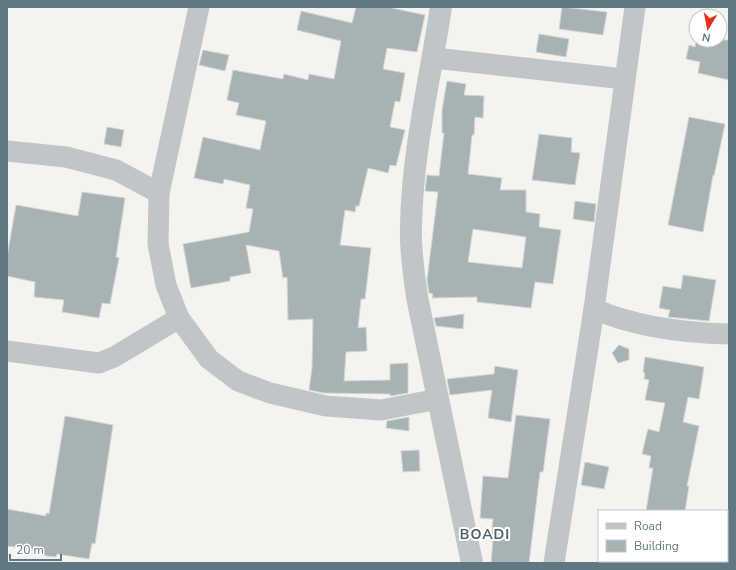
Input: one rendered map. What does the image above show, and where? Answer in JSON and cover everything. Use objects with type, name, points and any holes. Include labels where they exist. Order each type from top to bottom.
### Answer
[{"type":"street","points":[[199,7],[159,193],[158,244],[166,285],[179,318],[209,359],[238,381],[270,393],[326,406],[381,410],[438,399]]},
{"type":"street","points":[[441,7],[414,184],[411,228],[413,264],[417,297],[472,563]]},
{"type":"street","points":[[554,563],[594,309],[624,79],[635,7]]},
{"type":"street","points":[[434,58],[624,79]]},
{"type":"street","points":[[7,150],[66,157],[109,168],[159,193]]},
{"type":"street","points":[[594,309],[615,318],[655,327],[700,333],[729,334]]},
{"type":"street","points":[[7,351],[99,363],[114,358],[179,318]]},
{"type":"building","points":[[356,7],[387,7],[425,15],[417,52],[387,48],[383,69],[405,73],[400,102],[395,101],[390,127],[405,130],[396,166],[390,165],[388,173],[368,168],[359,206],[356,206],[355,212],[345,210],[340,245],[371,248],[365,299],[361,299],[358,328],[366,327],[367,351],[346,352],[344,381],[390,380],[390,364],[408,363],[408,393],[390,396],[390,394],[324,393],[309,390],[312,368],[313,319],[288,320],[287,277],[283,278],[279,251],[246,245],[251,273],[230,277],[230,281],[191,288],[183,244],[249,232],[253,209],[246,208],[250,185],[224,179],[223,184],[194,178],[203,137],[260,150],[266,121],[236,115],[239,103],[227,100],[233,70],[283,79],[284,74],[308,80],[309,74],[334,79],[341,41],[297,30],[301,11],[352,23]]},
{"type":"building","points":[[562,7],[607,12],[603,35],[559,29]]},
{"type":"building","points":[[539,34],[569,39],[566,57],[536,52]]},
{"type":"building","points":[[729,40],[729,80],[698,73],[700,62],[686,59],[688,48],[728,48]]},
{"type":"building","points":[[203,50],[229,55],[225,71],[199,65]]},
{"type":"building","points":[[447,81],[466,84],[464,95],[484,96],[483,118],[475,117],[474,135],[472,135],[468,174],[502,178],[500,190],[526,190],[526,212],[540,214],[539,227],[561,230],[553,284],[535,282],[531,308],[477,302],[477,297],[432,298],[433,294],[429,293],[427,280],[438,192],[425,191],[427,175],[439,176],[444,133],[442,133],[442,110]],"holes":[[[473,229],[526,237],[522,268],[468,262]]]},
{"type":"building","points":[[689,117],[725,124],[714,176],[713,175],[703,232],[668,225]]},
{"type":"building","points":[[107,127],[124,130],[121,147],[104,144]]},
{"type":"building","points":[[539,134],[572,138],[571,152],[580,153],[575,185],[532,180]]},
{"type":"building","points":[[82,192],[125,198],[116,257],[119,258],[110,304],[102,303],[99,318],[62,312],[64,300],[34,297],[35,282],[7,276],[7,257],[16,205],[78,216]]},
{"type":"building","points":[[575,201],[596,204],[594,222],[573,219]]},
{"type":"building","points":[[683,275],[716,280],[709,321],[668,317],[670,310],[659,308],[663,286],[681,289]]},
{"type":"building","points":[[464,314],[463,329],[436,326],[434,318]]},
{"type":"building","points":[[619,345],[629,349],[629,360],[618,363],[612,353]]},
{"type":"building","points":[[645,357],[704,367],[699,399],[688,397],[683,422],[699,426],[687,486],[689,486],[685,510],[646,510],[653,468],[649,468],[651,456],[642,454],[648,429],[659,432],[665,403],[645,400],[649,380],[644,379],[645,373],[643,372]]},
{"type":"building","points":[[495,366],[518,370],[511,422],[488,418],[492,390],[450,395],[447,379],[494,374]]},
{"type":"building","points":[[516,415],[550,419],[543,472],[540,472],[529,563],[491,563],[493,519],[480,518],[483,476],[508,478]]},
{"type":"building","points":[[65,416],[113,425],[95,544],[92,543],[89,559],[57,554],[56,557],[40,555],[40,550],[7,546],[7,509],[46,516],[46,513],[49,514]]},
{"type":"building","points":[[409,417],[409,431],[386,428],[387,421]]},
{"type":"building","points":[[419,450],[420,471],[403,472],[401,451]]},
{"type":"building","points":[[585,462],[609,467],[604,489],[581,485]]},
{"type":"district","name":"BOADI","points":[[485,534]]}]
